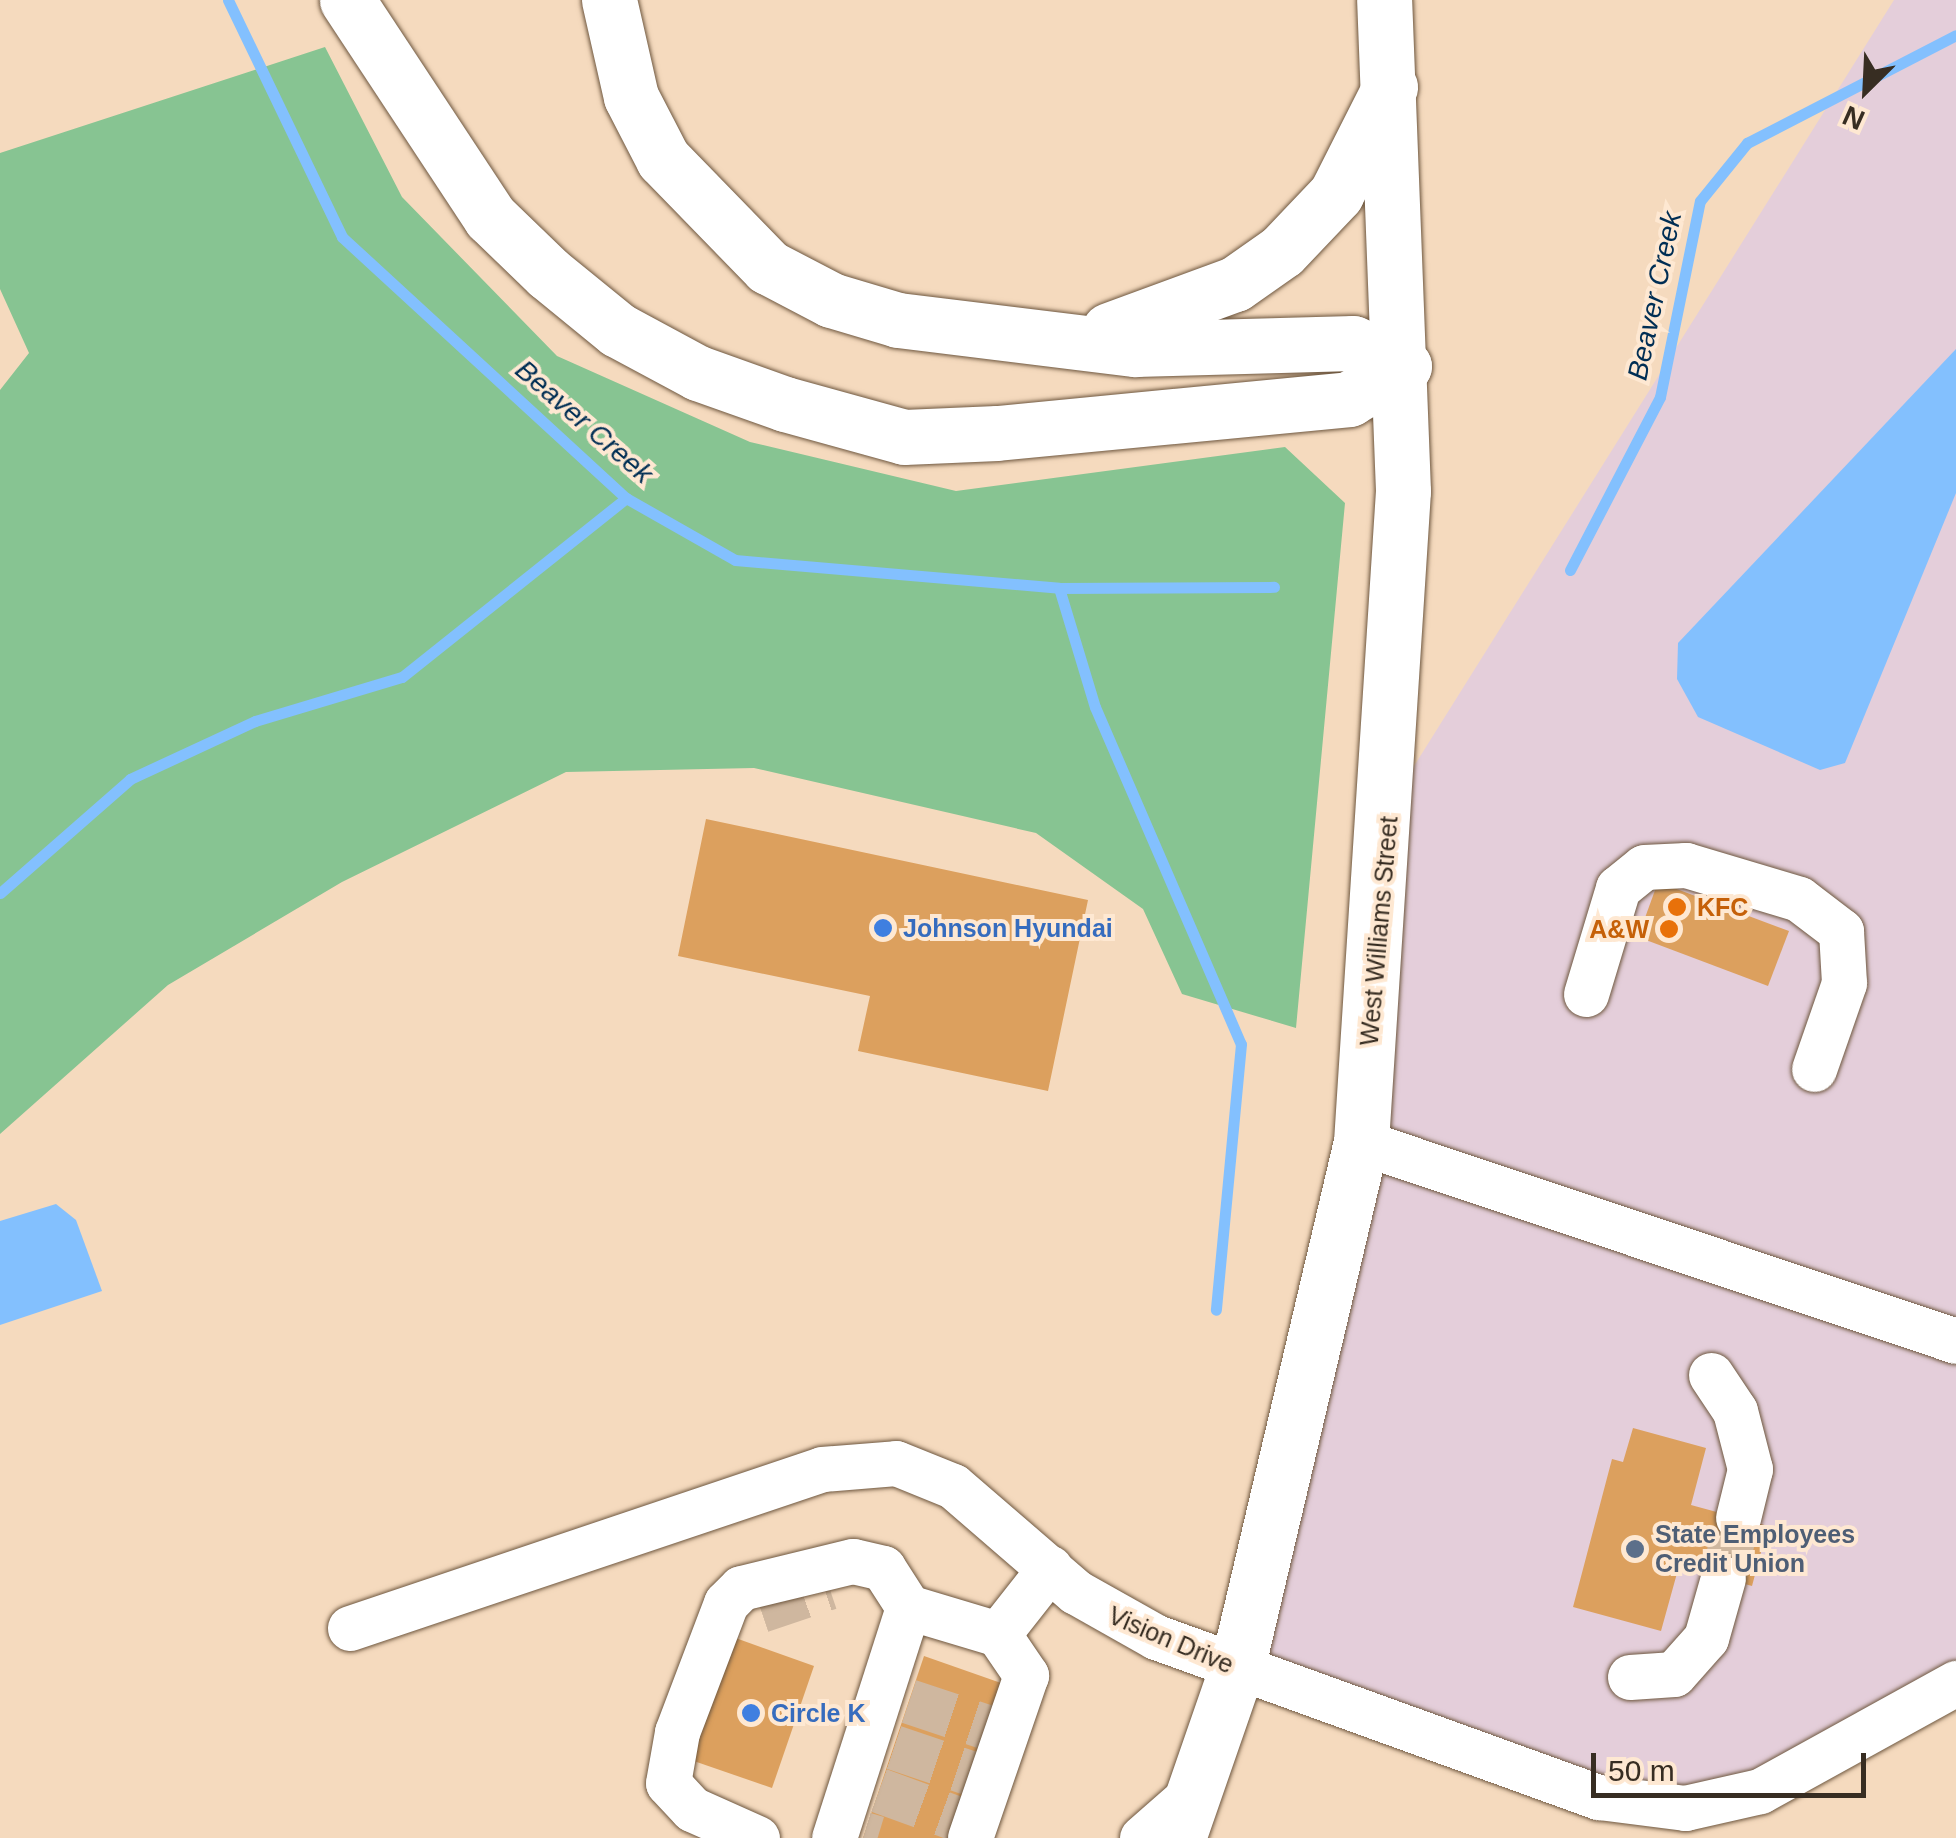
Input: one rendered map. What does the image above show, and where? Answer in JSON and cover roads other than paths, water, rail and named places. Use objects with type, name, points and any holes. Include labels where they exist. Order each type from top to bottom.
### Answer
[{"type":"main road","points":[[348,0],[480,204],[548,273],[618,330],[698,373],[785,404],[904,437],[996,433],[1348,399],[1404,366]]},
{"type":"main road","points":[[608,0],[631,96],[663,159],[768,268],[898,320],[1092,337],[1135,349],[1352,343],[1404,366]]},
{"type":"main road","name":"West Williams Street","points":[[1186,1816],[1237,1668],[1361,1142],[1390,806],[1404,366],[1384,0]]},
{"type":"main road","points":[[1092,337],[1236,284],[1282,251],[1336,194],[1390,87]]},
{"type":"street","points":[[1586,994],[1618,888],[1644,867],[1686,865],[1799,899],[1841,931],[1844,983],[1814,1070]]},
{"type":"street","points":[[1361,1142],[1956,1341]]},
{"type":"street","points":[[1711,1374],[1735,1411],[1750,1469],[1738,1518]]},
{"type":"street","name":"Vision Drive","points":[[350,1628],[860,1463],[896,1463],[953,1486],[1104,1612],[1237,1668],[1578,1791],[1684,1808],[1760,1791],[1956,1683]]},
{"type":"street","points":[[757,1838],[692,1809],[668,1783],[715,1626],[741,1588],[826,1561],[883,1568],[908,1606],[998,1634],[1026,1675],[996,1730],[981,1776],[976,1830]]},
{"type":"street","points":[[830,1587],[883,1568]]},
{"type":"street","points":[[998,1634],[1050,1568]]},
{"type":"street","points":[[1630,1677],[1674,1674],[1706,1638],[1723,1578]]},
{"type":"street","points":[[845,1832],[866,1786],[895,1697],[908,1606]]},
{"type":"street","points":[[715,1626],[761,1610]]},
{"type":"street","points":[[1142,1838],[1186,1816]]},
{"type":"water","points":[[1956,349],[1956,493],[1845,763],[1820,770],[1698,717],[1677,679],[1678,643]]},
{"type":"water","points":[[56,1204],[76,1220],[102,1291],[0,1325],[0,1221]]},
{"type":"waterway","name":"Beaver Creek","points":[[228,0],[342,237],[626,498],[735,560],[1059,588],[1274,587]]},
{"type":"waterway","name":"Beaver Creek","points":[[1570,570],[1660,397],[1700,201],[1747,143],[1956,35]]},
{"type":"waterway","points":[[0,893],[130,779],[255,721],[402,677],[626,498]]},
{"type":"waterway","points":[[1059,588],[1095,707],[1241,1044],[1216,1310]]},
{"type":"tunnel","points":[[1723,1578],[1738,1518]]},
{"type":"tunnel","points":[[761,1610],[829,1587]]},
{"type":"tunnel","points":[[909,1701],[987,1727]]},
{"type":"tunnel","points":[[894,1747],[971,1773]]},
{"type":"tunnel","points":[[879,1790],[956,1818]]},
{"type":"tunnel","points":[[864,1834],[877,1838]]},
{"type":"place","name":"KFC","points":[[1677,907]]},
{"type":"place","name":"Johnson Hyundai","points":[[883,928]]},
{"type":"place","name":"A&W","points":[[1669,929]]},
{"type":"place","name":"State Employees Credit Union","points":[[1635,1549]]},
{"type":"place","name":"Circle K","points":[[751,1713]]}]
